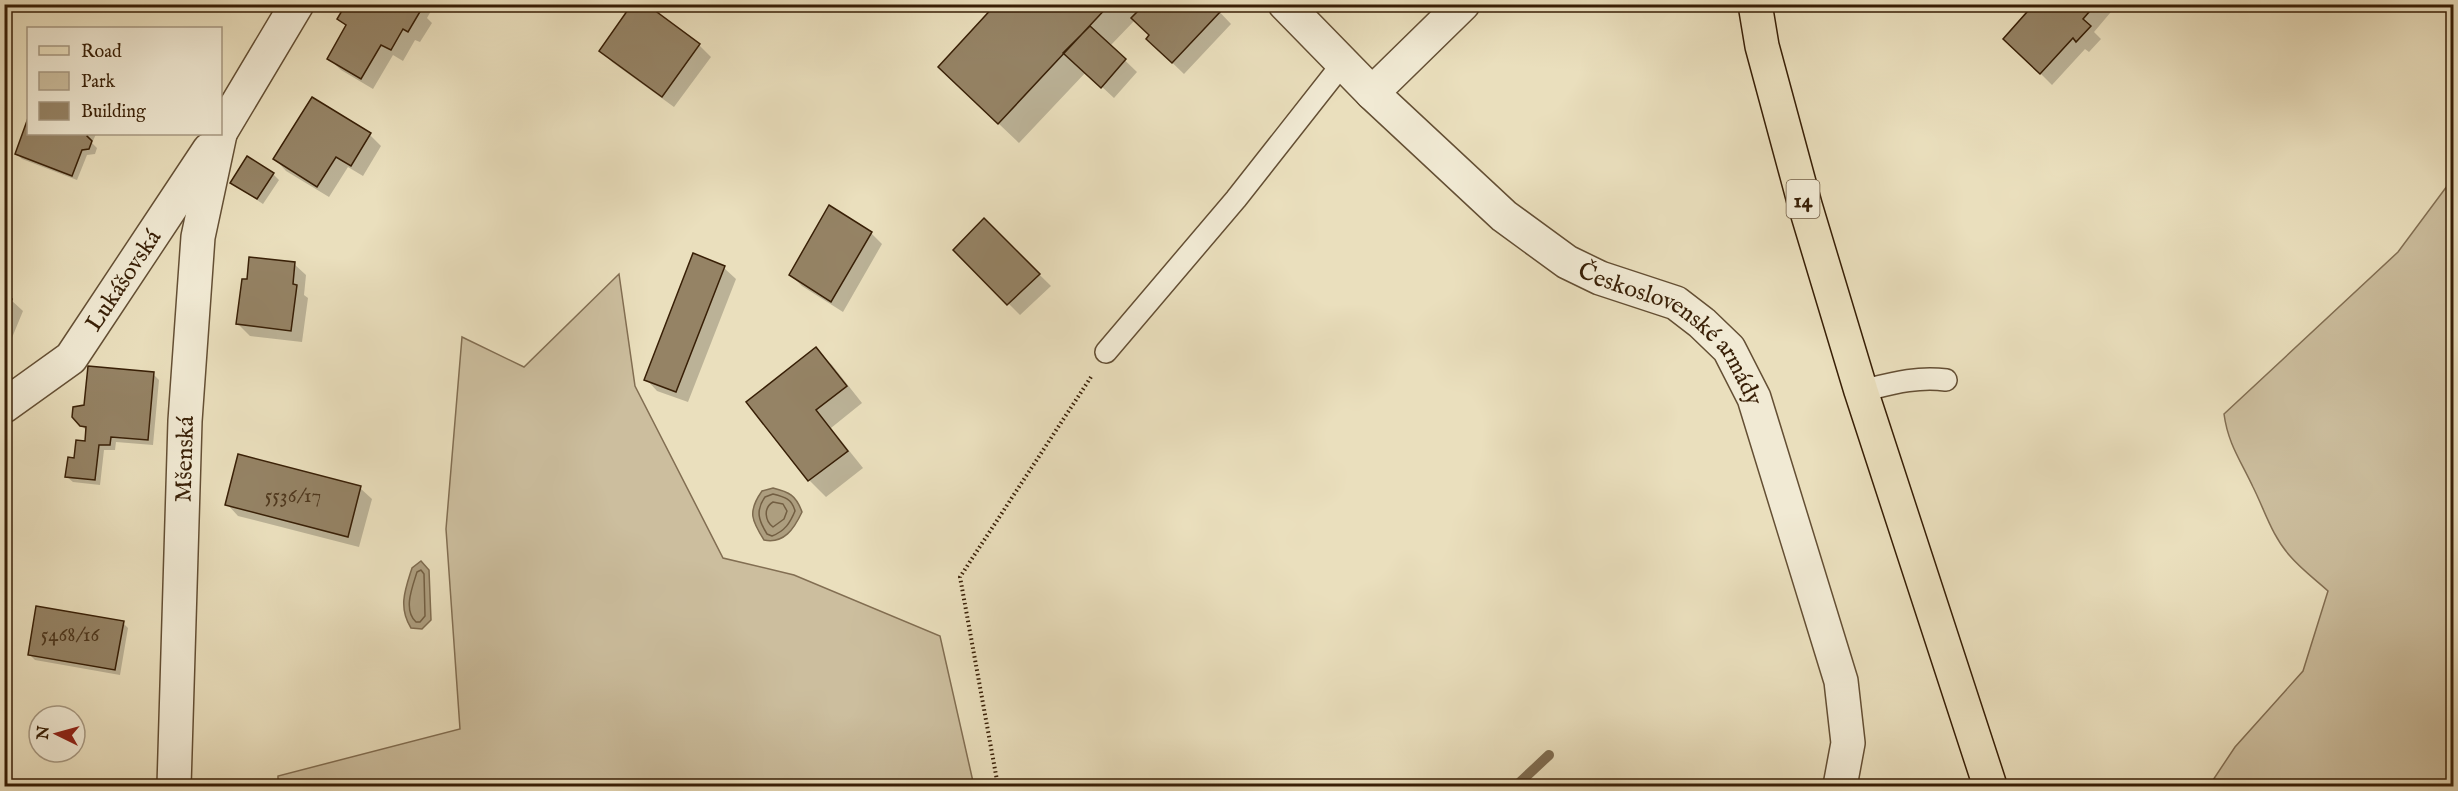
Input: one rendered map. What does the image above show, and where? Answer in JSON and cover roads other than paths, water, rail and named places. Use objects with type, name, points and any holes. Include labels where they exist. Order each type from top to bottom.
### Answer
[{"type":"main road","name":"14","points":[[1755,4],[1762,46],[1805,205],[1861,391],[1990,786]]},
{"type":"street","name":"Lukášovská","points":[[222,131],[297,4]]},
{"type":"street","name":"Československé armády","points":[[1285,4],[1372,93],[1504,216],[1567,262],[1600,278],[1676,303],[1702,323],[1728,349],[1754,399],[1841,681],[1848,743],[1840,786]]},
{"type":"street","points":[[1372,93],[1463,4]]},
{"type":"street","name":"Lukášovská","points":[[4,406],[71,358],[219,135]]},
{"type":"street","name":"Mšenská","points":[[174,786],[185,421],[198,237],[220,135]]},
{"type":"lane","points":[[1106,352],[1236,199],[1343,63]]},
{"type":"lane","points":[[1861,391],[1910,379],[1926,377],[1946,380]]},
{"type":"water","points":[[773,488],[791,495],[802,512],[788,534],[771,541],[764,540],[754,522],[753,511],[762,491]]},
{"type":"water","points":[[421,561],[429,570],[431,620],[422,629],[411,628],[404,606],[405,591],[412,568]]},
{"type":"waterway","points":[[1516,786],[1549,755]]}]
